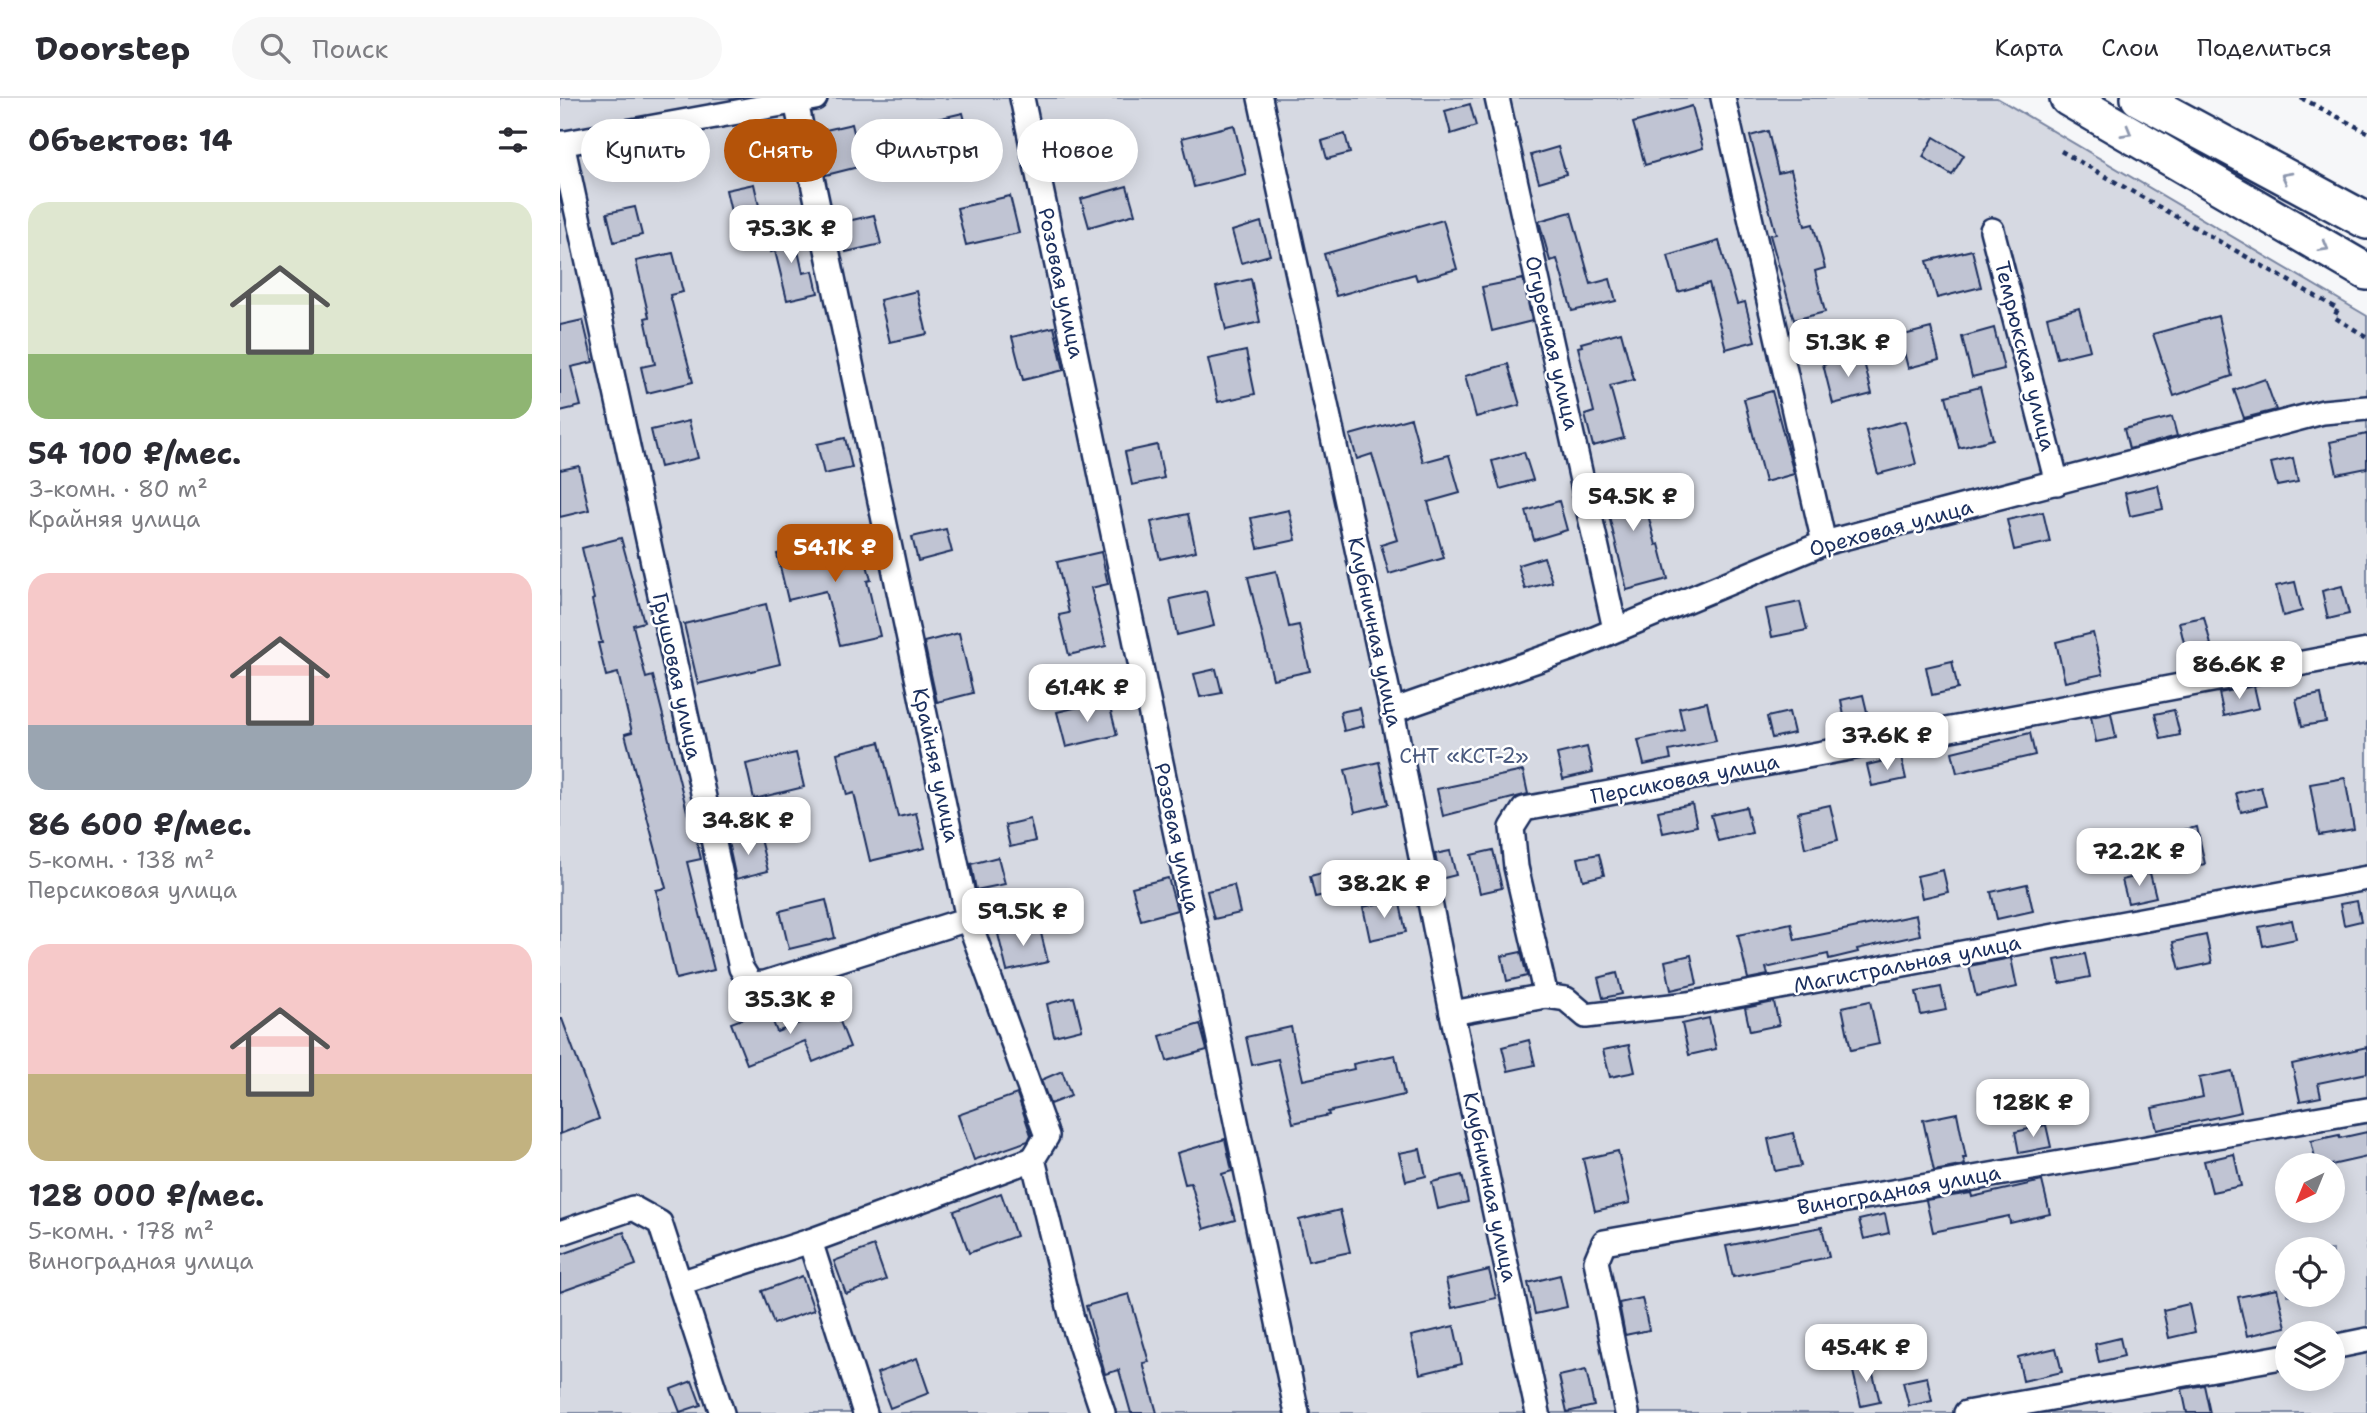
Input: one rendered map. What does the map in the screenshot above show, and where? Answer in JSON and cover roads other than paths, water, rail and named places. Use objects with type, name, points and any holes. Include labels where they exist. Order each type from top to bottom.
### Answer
[{"type":"highway","points":[[2068,98],[2367,272]]},
{"type":"highway","points":[[2139,98],[2367,221]]},
{"type":"street","name":"Розовая улица","points":[[1023,98],[1297,1413]]},
{"type":"street","name":"Клубничная улица","points":[[1260,98],[1392,711],[1452,1013],[1538,1413]]},
{"type":"street","name":"Огуречная улица","points":[[1497,98],[1615,629]]},
{"type":"street","points":[[1723,98],[1824,543]]},
{"type":"street","points":[[561,144],[806,100]]},
{"type":"street","name":"Крайняя улица","points":[[806,100],[968,919],[1047,1136],[1033,1159]]},
{"type":"street","name":"Грушовая улица","points":[[561,144],[741,968],[751,984],[765,983],[968,919]]},
{"type":"street","name":"Темрюкская улица","points":[[1992,230],[2057,483]]},
{"type":"street","name":"Ореховая улица","points":[[1392,711],[1575,647],[1824,543],[2323,412],[2367,408]]},
{"type":"street","name":"Персиковая улица","points":[[1546,996],[1516,867],[1511,828],[1524,809],[2367,650]]},
{"type":"street","name":"Магистральная улица","points":[[1546,996],[1566,999],[1586,1016],[1688,1004],[2367,878]]},
{"type":"street","points":[[1452,1013],[1546,996]]},
{"type":"street","name":"Виноградная улица","points":[[1627,1413],[1596,1261],[1604,1242],[2367,1110]]},
{"type":"street","points":[[680,1283],[810,1241],[1033,1159],[1073,1323],[1103,1413]]},
{"type":"street","points":[[560,1233],[633,1208],[660,1223],[722,1413]]},
{"type":"street","points":[[810,1241],[865,1413]]},
{"type":"street","points":[[2345,1345],[2367,1340]]},
{"type":"street","points":[[1966,1413],[2275,1358]]},
{"type":"park label","name":"СНТ «КСТ-2»","points":[[1464,756]]}]
